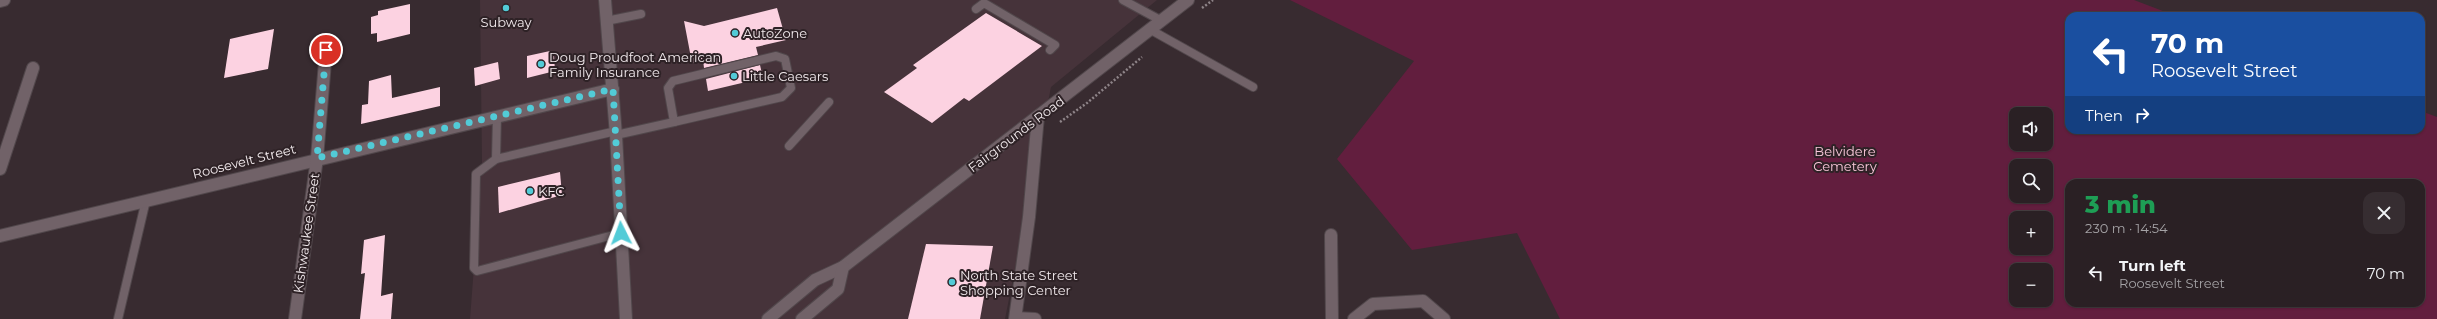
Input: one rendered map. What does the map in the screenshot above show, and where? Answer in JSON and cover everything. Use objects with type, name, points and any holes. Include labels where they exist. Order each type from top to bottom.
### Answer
[{"type":"street","points":[[0,1],[4,0]]},
{"type":"street","points":[[604,0],[613,89],[626,319]]},
{"type":"street","name":"Fairgrounds Road","points":[[768,319],[815,280],[843,267],[1188,0]]},
{"type":"street","name":"Kishwaukee Street","points":[[294,319],[317,158],[326,50]]},
{"type":"street","points":[[0,169],[33,68]]},
{"type":"street","name":"Roosevelt Street","points":[[0,236],[317,158],[613,89]]},
{"type":"street","points":[[1035,319],[1016,319],[1029,217],[1038,116]]},
{"type":"street","points":[[1331,235],[1332,319]]},
{"type":"street","points":[[802,319],[838,289],[843,267]]},
{"type":"street","points":[[1354,319],[1373,304],[1424,301],[1444,319]]},
{"type":"lane","points":[[1123,0],[1162,21]]},
{"type":"lane","points":[[976,9],[984,3],[1056,46],[1050,50]]},
{"type":"lane","points":[[606,21],[641,14]]},
{"type":"lane","points":[[1151,30],[1253,87]]},
{"type":"lane","points":[[621,233],[477,271],[474,268],[476,174],[496,159],[616,133],[674,123],[782,97],[788,94],[791,84],[785,59],[776,56],[678,78],[672,81],[668,88],[674,123]]},
{"type":"lane","points":[[789,146],[829,102]]},
{"type":"lane","points":[[496,159],[497,116]]},
{"type":"lane","points":[[118,319],[146,200]]},
{"type":"shaded area","points":[[480,0],[1157,0],[1051,87],[1005,319],[470,319],[482,162]]},
{"type":"green space","name":"Belvidere Cemetery","points":[[1290,0],[2134,0],[2166,12],[2065,12],[2065,134],[2425,134],[2425,112],[2437,117],[2437,319],[1560,319],[1517,233],[1412,250],[1337,159],[1414,61]]},
{"type":"building","points":[[410,4],[410,34],[377,42],[377,33],[371,34],[371,17],[378,15],[378,11]]},
{"type":"building","name":"AutoZone","points":[[777,8],[786,40],[756,47],[758,55],[704,68],[703,60],[692,63],[684,21],[704,26]]},
{"type":"building","points":[[986,13],[1042,46],[969,101],[964,98],[932,123],[884,92],[917,68],[913,65]]},
{"type":"building","points":[[274,29],[268,69],[224,78],[230,39]]},
{"type":"building","name":"Doug Proudfoot American Family Insurance","points":[[550,51],[550,57],[554,56],[555,71],[527,78],[527,56]]},
{"type":"building","points":[[498,62],[500,79],[475,86],[474,68]]},
{"type":"building","name":"Little Caesars","points":[[760,65],[763,78],[708,91],[706,79]]},
{"type":"building","points":[[391,75],[392,98],[440,87],[440,106],[361,124],[362,105],[368,104],[369,81]]},
{"type":"building","name":"KFC","points":[[560,172],[562,195],[499,213],[498,187]]},
{"type":"building","points":[[385,235],[381,296],[393,293],[391,319],[360,319],[365,273],[361,274],[364,240]]},
{"type":"building","name":"North State Street Shopping Center","points":[[926,244],[993,246],[980,319],[908,319]]},
{"type":"place","name":"Subway","points":[[506,8]]},
{"type":"place","name":"AutoZone","points":[[735,33]]},
{"type":"place","name":"Doug Proudfoot American Family Insurance","points":[[541,64]]},
{"type":"place","name":"Little Caesars","points":[[734,76]]},
{"type":"place","name":"KFC","points":[[530,191]]},
{"type":"place","name":"North State Street Shopping Center","points":[[952,282]]},
{"type":"route","points":[[326,50],[317,158],[613,89],[621,233]]}]
